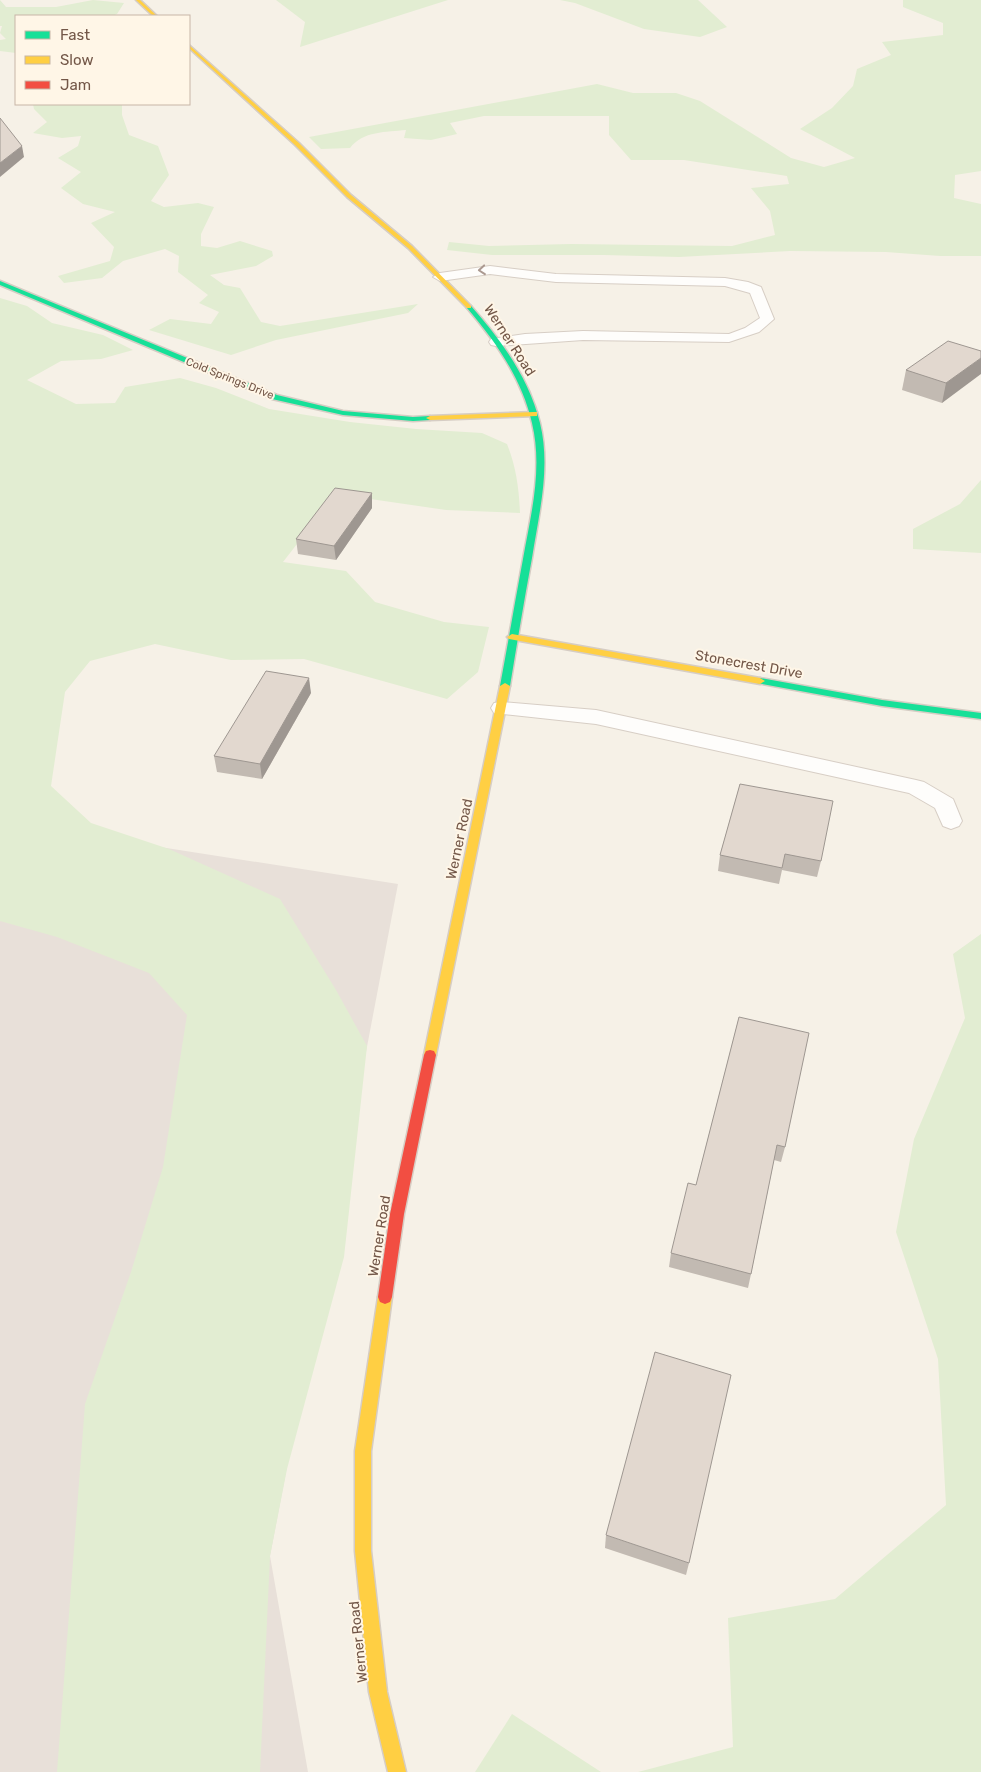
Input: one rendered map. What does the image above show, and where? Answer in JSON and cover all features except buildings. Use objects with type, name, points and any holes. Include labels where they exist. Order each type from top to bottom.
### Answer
[{"type":"street","points":[[138,0],[154,15]]},
{"type":"street","name":"Werner Road","points":[[190,47],[252,102],[350,196],[387,226],[464,300],[486,327],[521,382],[534,414],[539,445],[541,481],[501,708],[397,1214],[363,1451],[364,1561],[378,1692],[398,1772]]},
{"type":"street","name":"Cold Springs Drive","points":[[0,283],[275,397],[344,413],[412,419],[534,414]]},
{"type":"street","name":"Stonecrest Drive","points":[[512,637],[882,703],[981,716]]},
{"type":"lane","points":[[440,277],[490,270],[556,278],[725,282],[756,290],[767,319],[759,328],[753,331],[729,338],[571,335],[542,336],[496,342]]},
{"type":"lane","points":[[501,708],[596,717],[916,787],[945,804],[951,821]]},
{"type":"shaded area","points":[[0,822],[398,884],[270,1556],[308,1772],[0,1772]]},
{"type":"green space","points":[[0,0],[6,7],[56,7],[93,0],[124,3],[114,15],[15,15],[15,53],[0,51],[0,40],[6,39],[0,33],[2,26],[0,26]]},
{"type":"green space","points":[[276,0],[448,0],[300,47],[305,22]]},
{"type":"green space","points":[[560,0],[698,0],[727,27],[700,37],[644,29],[575,3]]},
{"type":"green space","points":[[903,0],[981,0],[981,171],[955,175],[954,198],[981,204],[981,256],[940,256],[886,252],[790,251],[679,257],[492,255],[447,250],[449,242],[489,246],[571,244],[732,246],[775,235],[770,211],[751,188],[789,184],[787,176],[684,160],[631,160],[609,135],[609,116],[484,116],[450,123],[457,134],[431,140],[404,138],[406,130],[375,133],[361,138],[350,148],[321,149],[309,137],[597,84],[633,93],[676,93],[700,101],[791,158],[824,167],[855,158],[800,129],[832,108],[853,86],[857,69],[891,55],[882,42],[943,35],[943,23],[903,7]]},
{"type":"green space","points":[[33,105],[122,105],[122,115],[129,135],[158,146],[169,175],[151,201],[164,207],[198,203],[214,207],[201,234],[201,246],[217,248],[240,241],[272,251],[273,256],[256,266],[210,275],[224,285],[240,288],[261,322],[280,326],[418,304],[408,313],[276,340],[231,355],[149,330],[170,319],[211,324],[219,312],[199,303],[208,295],[178,272],[179,256],[165,249],[123,261],[102,278],[64,283],[58,276],[110,261],[114,247],[91,223],[115,212],[83,204],[61,188],[81,172],[58,158],[78,146],[81,136],[62,138],[33,133],[47,122],[34,109]]},
{"type":"green space","points":[[0,298],[27,306],[52,323],[103,335],[133,350],[101,359],[61,361],[27,380],[76,404],[115,403],[125,387],[180,378],[216,388],[269,409],[350,422],[482,433],[507,444],[513,461],[519,495],[520,513],[446,510],[336,494],[283,562],[346,571],[375,602],[444,622],[489,627],[478,672],[447,699],[304,659],[231,660],[155,644],[90,661],[65,692],[51,786],[91,823],[169,849],[280,899],[336,990],[367,1046],[344,1257],[287,1469],[270,1556],[260,1772],[57,1772],[85,1404],[131,1272],[163,1167],[187,1015],[149,973],[57,937],[0,921]]},
{"type":"green space","points":[[981,480],[981,553],[913,549],[913,529],[960,504]]},
{"type":"green space","points":[[981,934],[981,1772],[638,1772],[733,1747],[728,1618],[835,1599],[946,1505],[938,1359],[896,1232],[914,1139],[965,1018],[953,954]]},
{"type":"green space","points":[[512,1714],[601,1772],[475,1772]]},
{"type":"traffic: fast","points":[[0,283],[275,397],[343,413],[413,419],[430,418]]},
{"type":"traffic: fast","points":[[469,307],[500,346],[518,376],[536,423],[539,445],[541,481],[505,686]]},
{"type":"traffic: fast","points":[[760,681],[882,703],[981,716]]},
{"type":"traffic: slow","points":[[138,0],[154,15]]},
{"type":"traffic: slow","points":[[190,47],[297,144],[349,196],[410,247],[469,307]]},
{"type":"traffic: slow","points":[[430,418],[534,414]]},
{"type":"traffic: slow","points":[[512,637],[760,681]]},
{"type":"traffic: slow","points":[[430,1055],[505,686]]},
{"type":"traffic: slow","points":[[385,1297],[363,1451],[363,1551],[378,1692],[397,1772]]},
{"type":"traffic: jam","points":[[385,1297],[397,1214],[430,1055]]}]
